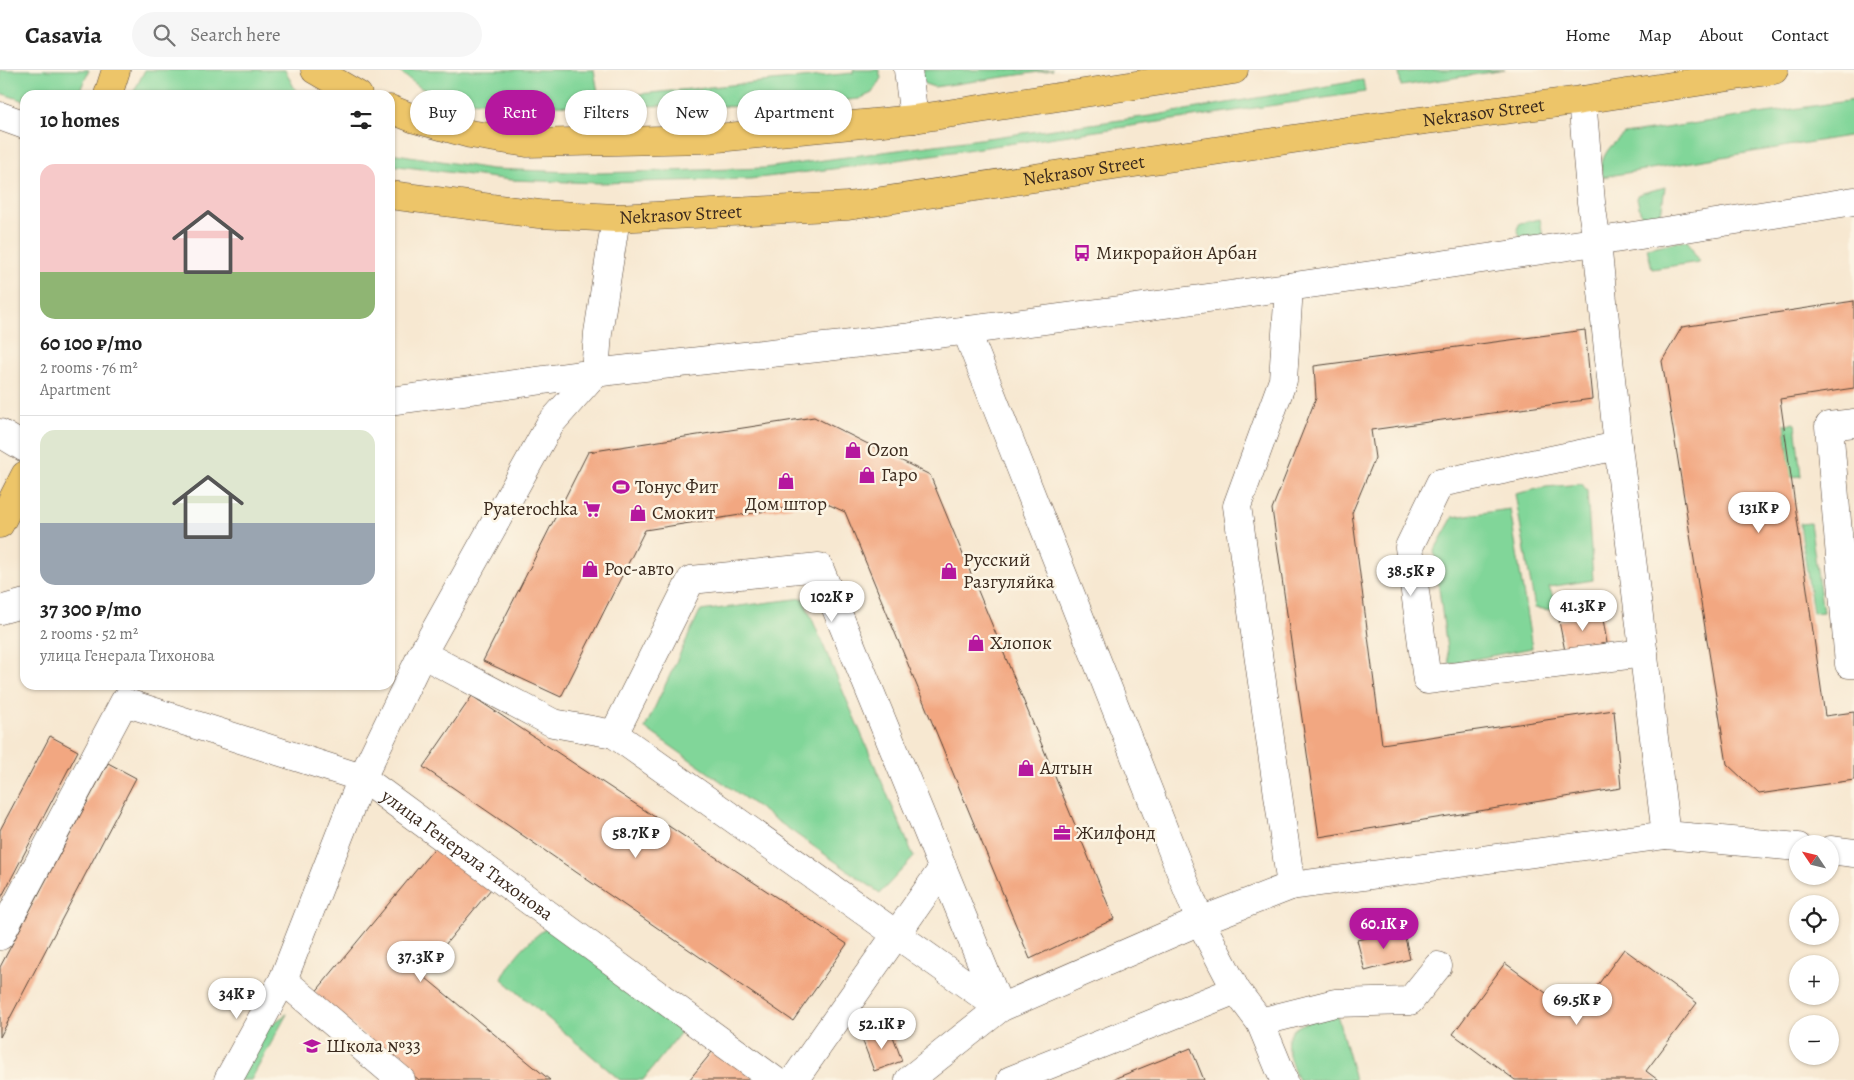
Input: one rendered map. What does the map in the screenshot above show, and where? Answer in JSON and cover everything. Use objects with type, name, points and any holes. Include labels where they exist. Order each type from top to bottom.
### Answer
[{"type":"main road","points":[[110,90],[116,70]]},
{"type":"main road","points":[[314,70],[320,90]]},
{"type":"main road","points":[[314,70],[349,90]]},
{"type":"main road","points":[[395,111],[415,119],[470,134],[527,143],[707,139],[914,119],[1234,70]]},
{"type":"main road","name":"Nekrasov Street","points":[[395,196],[539,214],[616,218],[848,206],[1380,126],[1582,100],[1774,70]]},
{"type":"main road","points":[[0,524],[20,485]]},
{"type":"street","points":[[908,70],[914,119]]},
{"type":"street","points":[[1582,100],[1591,202],[1598,243],[1618,446],[1666,835]]},
{"type":"street","points":[[0,116],[20,122]]},
{"type":"street","points":[[395,400],[594,373],[966,330],[1289,287],[1598,243],[1854,201]]},
{"type":"street","points":[[228,1080],[283,980],[362,778],[422,654],[550,424],[594,373],[598,333],[616,218]]},
{"type":"street","points":[[1289,287],[1283,380],[1236,506],[1291,886]]},
{"type":"street","points":[[966,330],[1200,921],[1236,990],[1260,1022],[1284,1080]]},
{"type":"street","points":[[1854,423],[1829,426],[1849,664],[1854,664]]},
{"type":"street","points":[[0,433],[20,445]]},
{"type":"street","points":[[1618,446],[1440,483],[1409,546],[1426,680],[1644,653]]},
{"type":"street","points":[[614,734],[691,580],[819,567],[1000,1008]]},
{"type":"street","points":[[0,610],[20,604]]},
{"type":"street","points":[[422,654],[553,722],[614,734],[1000,1008]]},
{"type":"street","name":"улица Генерала Тихонова","points":[[0,936],[124,702],[362,778],[774,1080]]},
{"type":"street","points":[[909,1080],[1000,1008],[1200,921],[1291,886],[1666,835],[1789,846]]},
{"type":"street","points":[[1839,851],[1854,853]]},
{"type":"street","points":[[794,1080],[943,868]]},
{"type":"street","points":[[1260,1022],[1336,1003],[1410,1001],[1438,966]]},
{"type":"street","points":[[283,980],[401,1080]]},
{"type":"street","points":[[1011,1080],[1236,990]]},
{"type":"green space","points":[[0,70],[89,70],[80,90],[20,90],[20,99],[0,93]]},
{"type":"green space","points":[[145,70],[285,70],[295,90],[135,90]]},
{"type":"green space","points":[[397,70],[594,70],[598,90],[565,90],[565,106],[555,105],[555,90],[485,90],[485,102],[475,102],[475,90],[427,90],[421,88]]},
{"type":"green space","points":[[853,70],[879,70],[881,78],[872,93],[859,99],[852,100],[852,90],[737,90],[737,107],[727,106],[727,90],[680,90],[853,73]]},
{"type":"green space","points":[[913,70],[1053,70],[934,87],[925,84],[914,75]]},
{"type":"green space","points":[[1428,70],[1505,70],[1401,86],[1399,73]]},
{"type":"green space","points":[[1363,80],[1365,92],[849,167],[750,179],[600,183],[511,180],[395,166],[395,154],[491,169],[600,173],[765,168],[1150,116]]},
{"type":"green space","points":[[657,92],[657,106],[647,106],[647,93]]},
{"type":"green space","points":[[1854,100],[1854,135],[1602,177],[1602,163],[1607,152],[1624,134]]},
{"type":"green space","points":[[1665,187],[1661,215],[1642,219],[1637,198],[1639,194]]},
{"type":"green space","points":[[1540,219],[1544,243],[1525,247],[1517,229],[1520,223]]},
{"type":"green space","points":[[1687,240],[1699,262],[1652,269],[1647,248]]},
{"type":"green space","points":[[1795,423],[1801,476],[1790,477],[1785,424]]},
{"type":"green space","points":[[1582,484],[1587,491],[1593,580],[1549,587],[1559,611],[1535,608],[1515,494],[1546,487]]},
{"type":"green space","points":[[1510,509],[1532,648],[1449,664],[1434,551],[1453,517]]},
{"type":"green space","points":[[1810,523],[1823,612],[1813,613],[1800,524]]},
{"type":"green space","points":[[803,598],[914,857],[880,893],[645,728],[700,611]]},
{"type":"green space","points":[[548,927],[685,1027],[643,1080],[620,1080],[502,979],[510,964],[522,950],[534,937]]},
{"type":"green space","points":[[287,1014],[251,1080],[237,1080],[264,1029]]},
{"type":"green space","points":[[1337,1014],[1355,1080],[1298,1080],[1288,1050],[1288,1040],[1291,1032],[1308,1022]]},
{"type":"building","points":[[1854,301],[1854,388],[1780,399],[1825,716],[1854,712],[1854,780],[1759,794],[1727,764],[1662,361],[1682,327]]},
{"type":"building","points":[[1585,330],[1592,399],[1371,430],[1375,458],[1352,513],[1382,744],[1614,710],[1621,788],[1319,837],[1272,509],[1316,398],[1314,366]]},
{"type":"building","points":[[814,417],[930,475],[1114,919],[1030,959],[845,512],[823,502],[645,530],[561,697],[483,661],[588,452]]},
{"type":"building","points":[[1602,613],[1607,643],[1565,651],[1559,621]]},
{"type":"building","points":[[472,696],[847,944],[793,1021],[423,767]]},
{"type":"building","points":[[50,736],[78,751],[0,900],[0,830]]},
{"type":"building","points":[[108,763],[136,778],[0,1037],[0,967]]},
{"type":"building","points":[[437,845],[491,889],[421,974],[550,1080],[419,1080],[314,994]]},
{"type":"building","points":[[1403,929],[1410,959],[1365,971],[1357,940]]},
{"type":"building","points":[[1624,949],[1697,1003],[1646,1071],[1658,1080],[1515,1080],[1453,1034],[1505,963],[1576,1015]]},
{"type":"building","points":[[890,1028],[902,1061],[874,1071],[862,1039]]},
{"type":"building","points":[[716,1047],[757,1080],[689,1080]]},
{"type":"building","points":[[1191,1048],[1204,1080],[1111,1080]]},
{"type":"place","name":"Микрорайон Арбан","points":[[1082,253]]},
{"type":"place","name":"Ozon","points":[[853,450]]},
{"type":"place","name":"Гаро","points":[[867,475]]},
{"type":"place","name":"Дом штор","points":[[786,481]]},
{"type":"place","name":"Тонус Фит","points":[[621,487]]},
{"type":"place","name":"Pyaterochka","points":[[592,509]]},
{"type":"place","name":"Смокит","points":[[638,513]]},
{"type":"place","name":"Рос-авто","points":[[590,569]]},
{"type":"place","name":"Русский Разгуляйка","points":[[949,571]]},
{"type":"place","name":"Хлопок","points":[[976,643]]},
{"type":"place","name":"Алтын","points":[[1026,768]]},
{"type":"place","name":"Жилфонд","points":[[1062,833]]},
{"type":"place","name":"Школа №33","points":[[312,1046]]}]
